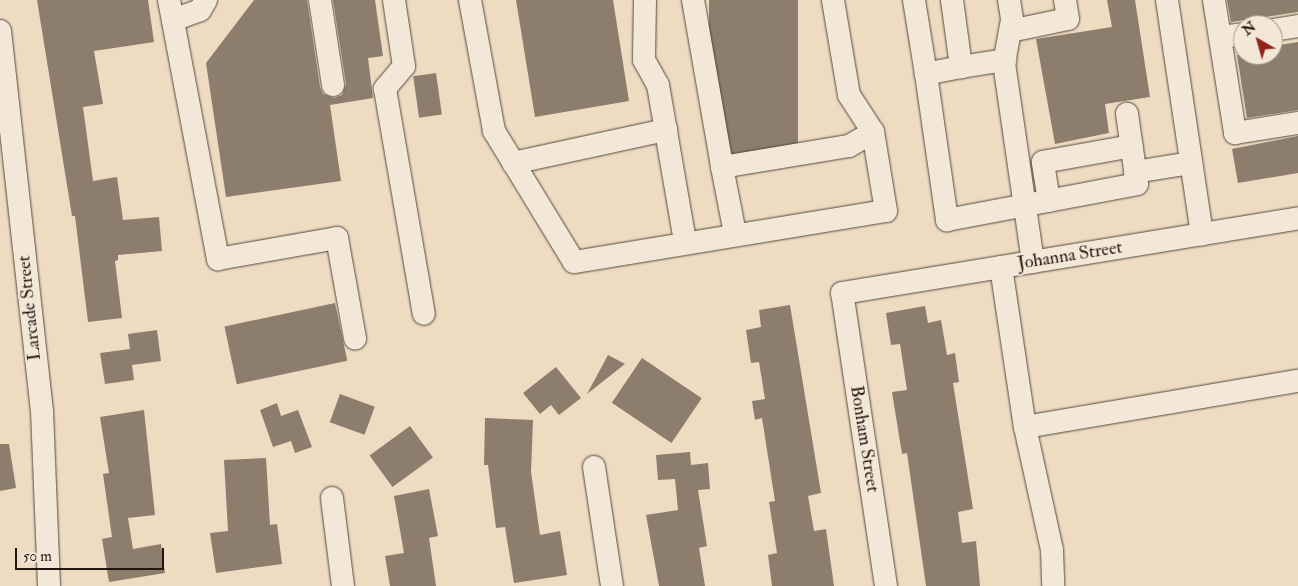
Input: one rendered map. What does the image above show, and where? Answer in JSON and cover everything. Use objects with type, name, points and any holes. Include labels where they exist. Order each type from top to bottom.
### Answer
[{"type":"street","points":[[206,0],[200,10],[171,10],[218,259],[337,238],[355,338]]},
{"type":"street","points":[[320,0],[333,85]]},
{"type":"street","points":[[394,0],[404,66],[385,88],[424,314]]},
{"type":"street","points":[[470,0],[494,131],[574,262],[734,233],[886,211],[872,132],[849,95],[834,0]]},
{"type":"street","points":[[645,0],[644,60],[658,85],[685,242]]},
{"type":"street","points":[[693,0],[734,233]]},
{"type":"street","points":[[914,0],[948,220],[1137,184],[1127,114]]},
{"type":"street","points":[[952,0],[960,67]]},
{"type":"street","points":[[1009,0],[1010,31],[1005,60],[1033,262]]},
{"type":"street","points":[[1010,31],[1068,19],[1065,0]]},
{"type":"street","points":[[1167,0],[1202,234]]},
{"type":"street","points":[[1214,0],[1235,132],[1298,123]]},
{"type":"street","points":[[1283,28],[1298,26]]},
{"type":"street","name":"Larcade Street","points":[[0,31],[42,412],[49,586]]},
{"type":"street","points":[[1220,37],[1233,35]]},
{"type":"street","points":[[926,74],[1005,60]]},
{"type":"street","points":[[513,163],[666,130]]},
{"type":"street","points":[[722,166],[849,146],[872,132]]},
{"type":"street","points":[[1049,201],[1043,162],[1132,146]]},
{"type":"street","points":[[1135,172],[1191,163]]},
{"type":"street","name":"Johanna Street","points":[[842,292],[1298,218]]},
{"type":"street","points":[[1001,267],[1025,427],[1052,550],[1053,586]]},
{"type":"street","name":"Bonham Street","points":[[842,292],[886,586]]},
{"type":"street","points":[[1025,427],[1298,381]]},
{"type":"street","points":[[594,467],[612,586]]},
{"type":"street","points":[[332,498],[343,586]]},
{"type":"building","points":[[37,0],[148,0],[154,42],[94,51],[103,104],[83,107],[93,181],[117,177],[123,220],[159,217],[162,251],[118,255],[118,260],[115,261],[122,318],[88,322],[75,216],[72,216]]},
{"type":"building","points":[[254,0],[307,0],[320,87],[323,94],[334,98],[342,95],[346,84],[333,0],[375,0],[383,56],[368,58],[373,98],[330,105],[341,181],[226,197],[206,63]]},
{"type":"building","points":[[516,0],[613,0],[629,101],[535,117]]},
{"type":"building","points":[[709,0],[798,0],[798,154],[709,154]]},
{"type":"building","points":[[1107,0],[1135,0],[1150,97],[1105,104],[1109,133],[1055,144],[1036,39],[1112,27]]},
{"type":"building","points":[[1227,0],[1298,0],[1298,12],[1278,15],[1233,15],[1233,22],[1231,22]]},
{"type":"building","points":[[1298,42],[1298,110],[1247,118],[1239,65],[1283,65],[1283,44]]},
{"type":"building","points":[[436,73],[442,115],[419,118],[413,76]]},
{"type":"building","points":[[1298,136],[1298,173],[1238,183],[1232,149]]},
{"type":"building","points":[[335,303],[347,361],[237,384],[224,326]]},
{"type":"building","points":[[790,305],[821,493],[808,496],[814,531],[826,529],[834,586],[772,586],[768,555],[777,553],[769,502],[775,501],[762,418],[755,420],[752,401],[765,399],[759,362],[751,363],[746,330],[761,327],[759,310]]},
{"type":"building","points":[[925,306],[928,323],[941,320],[947,355],[955,353],[959,382],[953,383],[973,509],[958,512],[962,543],[976,541],[980,586],[926,586],[907,453],[902,454],[892,392],[907,390],[900,344],[891,345],[886,313]]},
{"type":"building","points":[[157,330],[161,361],[132,365],[134,380],[105,384],[100,353],[130,349],[128,334]]},
{"type":"building","points":[[608,355],[625,364],[587,394]]},
{"type":"building","points":[[642,358],[702,398],[671,443],[612,403]]},
{"type":"building","points":[[556,367],[581,398],[559,415],[551,405],[540,414],[523,393]]},
{"type":"building","points":[[340,394],[375,407],[365,435],[330,422]]},
{"type":"building","points":[[277,403],[281,416],[298,410],[312,447],[295,453],[291,441],[273,447],[260,410]]},
{"type":"building","points":[[144,410],[155,515],[128,518],[133,549],[161,544],[165,573],[109,582],[102,539],[112,537],[103,474],[109,473],[100,417]]},
{"type":"building","points":[[485,418],[533,420],[531,472],[540,535],[560,531],[567,575],[514,583],[505,527],[496,528],[488,465],[484,465]]},
{"type":"building","points":[[410,426],[433,458],[392,487],[370,455]]},
{"type":"building","points":[[0,444],[9,444],[16,488],[0,491]]},
{"type":"building","points":[[690,452],[691,465],[708,463],[710,489],[698,490],[707,546],[699,548],[705,586],[659,586],[646,515],[678,510],[675,479],[658,480],[656,455]]},
{"type":"building","points":[[266,458],[270,525],[277,524],[282,564],[216,573],[210,533],[228,531],[224,460]]},
{"type":"building","points":[[429,489],[438,536],[429,538],[436,586],[390,586],[385,556],[404,553],[394,496]]}]
